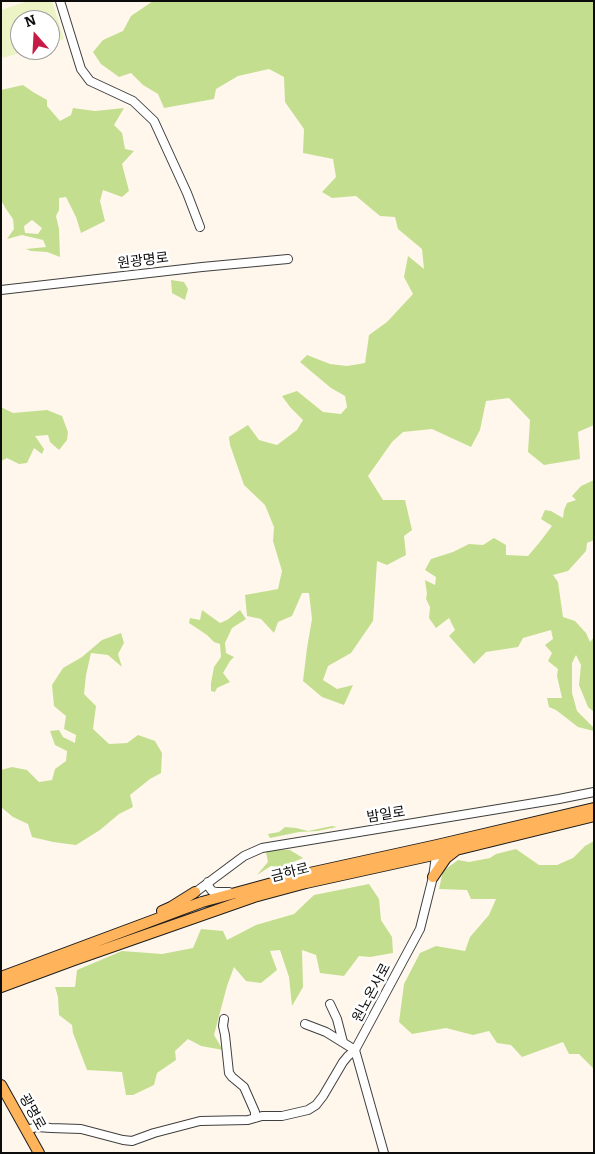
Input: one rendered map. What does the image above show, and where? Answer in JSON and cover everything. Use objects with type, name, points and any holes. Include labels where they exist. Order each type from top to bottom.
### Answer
[{"type":"main road","name":"금하로","points":[[1,977],[202,902],[305,874],[437,850],[594,808]]},
{"type":"main road","name":"금하로","points":[[4,987],[254,897],[306,883],[423,858],[437,850],[456,850],[594,816]]},
{"type":"main road","points":[[433,877],[446,858],[456,850]]},
{"type":"main road","points":[[423,858],[431,862],[433,877]]},
{"type":"main road","points":[[124,931],[171,907],[195,892]]},
{"type":"main road","points":[[1,971],[19,970]]},
{"type":"main road","name":"광명로","points":[[1,1084],[39,1153]]},
{"type":"street","points":[[60,1],[81,69],[90,81],[133,101],[154,122],[200,227]]},
{"type":"street","name":"원광명로","points":[[1,290],[288,259]]},
{"type":"street","name":"밤일로","points":[[150,934],[208,882],[244,856],[262,848],[594,792]]},
{"type":"street","name":"원노온사로","points":[[26,1130],[37,1127],[82,1129],[132,1141],[200,1121],[248,1120],[262,1116],[282,1116],[308,1110],[316,1105],[343,1062],[355,1050],[420,928],[433,877],[437,850]]},
{"type":"street","points":[[208,882],[210,890],[216,892],[238,892]]},
{"type":"street","points":[[330,1004],[337,1019],[343,1042]]},
{"type":"street","points":[[224,1019],[223,1026],[229,1073],[244,1087],[252,1102],[255,1118]]},
{"type":"street","points":[[305,1024],[326,1032],[355,1050],[384,1153]]},
{"type":"green space","points":[[28,1],[52,1],[55,10],[10,10],[10,56],[3,58],[1,53],[1,10]]},
{"type":"green space","points":[[153,1],[594,1],[594,425],[578,432],[580,459],[544,465],[528,452],[530,420],[509,398],[486,401],[480,430],[471,447],[432,429],[403,432],[392,442],[368,476],[383,500],[405,500],[412,530],[404,536],[406,555],[387,565],[377,561],[373,621],[351,653],[328,666],[323,680],[337,689],[353,685],[344,705],[322,697],[303,681],[312,619],[309,593],[302,593],[292,616],[278,622],[274,633],[261,619],[247,616],[245,595],[278,589],[282,571],[273,541],[274,527],[265,505],[244,485],[229,437],[248,425],[259,440],[277,445],[297,430],[303,420],[282,396],[297,391],[323,412],[341,414],[347,407],[345,396],[331,388],[300,362],[307,355],[330,364],[347,366],[365,363],[369,335],[387,322],[413,294],[404,277],[408,256],[424,269],[422,249],[398,229],[395,217],[380,216],[356,196],[332,198],[322,192],[336,177],[333,159],[303,153],[304,129],[285,102],[284,77],[269,69],[238,76],[216,89],[214,99],[164,108],[158,94],[143,85],[131,73],[119,77],[101,64],[93,52],[103,40],[123,31],[131,16]]},
{"type":"green space","points":[[60,26],[64,39],[60,40]]},
{"type":"green space","points":[[23,85],[47,100],[47,106],[60,121],[71,115],[73,108],[95,111],[124,108],[114,125],[122,133],[125,149],[134,151],[122,164],[129,191],[122,197],[103,190],[100,201],[105,221],[81,233],[76,217],[66,197],[59,198],[59,210],[56,216],[59,229],[60,257],[47,252],[26,249],[46,247],[43,240],[22,235],[7,239],[14,229],[13,219],[1,200],[1,90]],"holes":[[[32,220],[42,228],[38,234],[25,233],[24,226]]]},
{"type":"green space","points":[[171,280],[184,282],[188,289],[185,300],[172,293]]},
{"type":"green space","points":[[1,407],[13,413],[47,410],[62,416],[68,432],[67,440],[59,450],[50,442],[48,435],[35,436],[44,449],[42,454],[34,448],[27,463],[19,464],[7,458],[1,461]]},
{"type":"green space","points":[[594,480],[594,540],[587,543],[586,551],[568,571],[553,575],[558,582],[563,617],[575,621],[586,633],[590,642],[594,637],[594,712],[588,707],[579,685],[581,665],[576,655],[572,663],[572,693],[577,711],[594,728],[594,731],[578,727],[556,710],[549,707],[547,698],[562,698],[557,676],[558,669],[548,661],[552,653],[545,645],[553,639],[551,630],[523,638],[518,647],[486,652],[474,664],[449,636],[455,630],[449,618],[436,628],[429,618],[430,607],[426,599],[425,580],[435,585],[436,577],[425,570],[431,559],[453,552],[469,544],[483,545],[494,538],[506,545],[506,555],[528,556],[552,526],[541,519],[545,510],[551,511],[563,518],[567,503],[576,500],[572,496],[581,486]]},
{"type":"green space","points":[[202,610],[220,623],[240,610],[246,619],[232,628],[225,643],[226,653],[234,657],[223,673],[230,682],[217,688],[215,692],[211,691],[211,683],[214,667],[221,657],[220,644],[214,642],[189,623],[190,618],[200,620]]},
{"type":"green space","points":[[121,633],[124,643],[118,654],[122,667],[108,655],[91,653],[84,694],[96,706],[93,729],[109,744],[127,743],[138,735],[155,741],[162,753],[161,773],[130,795],[133,807],[119,814],[100,830],[76,845],[32,837],[28,824],[13,817],[1,807],[1,770],[12,767],[27,770],[39,782],[52,780],[55,769],[66,761],[67,751],[55,745],[50,731],[59,730],[63,737],[75,743],[76,735],[64,729],[66,716],[54,706],[52,685],[63,668],[82,657],[102,640]]},
{"type":"green space","points":[[332,826],[337,827],[270,838],[268,834],[279,832],[285,827],[308,831]]},
{"type":"green space","points":[[594,841],[594,1069],[579,1054],[569,1054],[563,1042],[522,1057],[511,1045],[497,1043],[489,1031],[473,1035],[446,1028],[412,1034],[399,1022],[404,984],[420,953],[436,946],[465,951],[470,937],[489,915],[496,899],[471,899],[467,890],[439,889],[443,871],[458,860],[469,862],[490,858],[496,854],[516,849],[539,865],[557,865],[573,858],[585,846]]},
{"type":"green space","points":[[274,849],[290,850],[303,858],[281,867],[271,866],[257,875],[268,862],[266,852]]},
{"type":"green space","points":[[369,884],[379,899],[381,920],[392,937],[393,953],[370,957],[359,956],[344,976],[320,973],[316,955],[302,950],[303,987],[292,1006],[289,977],[280,950],[270,951],[277,970],[261,983],[246,981],[234,967],[214,1035],[223,1050],[201,1046],[188,1039],[175,1051],[176,1060],[157,1073],[154,1085],[133,1095],[126,1095],[122,1072],[87,1070],[73,1033],[72,1025],[59,1015],[58,997],[55,987],[75,987],[77,970],[122,951],[162,954],[193,948],[201,929],[223,931],[227,940],[256,925],[294,914],[314,895]]}]
